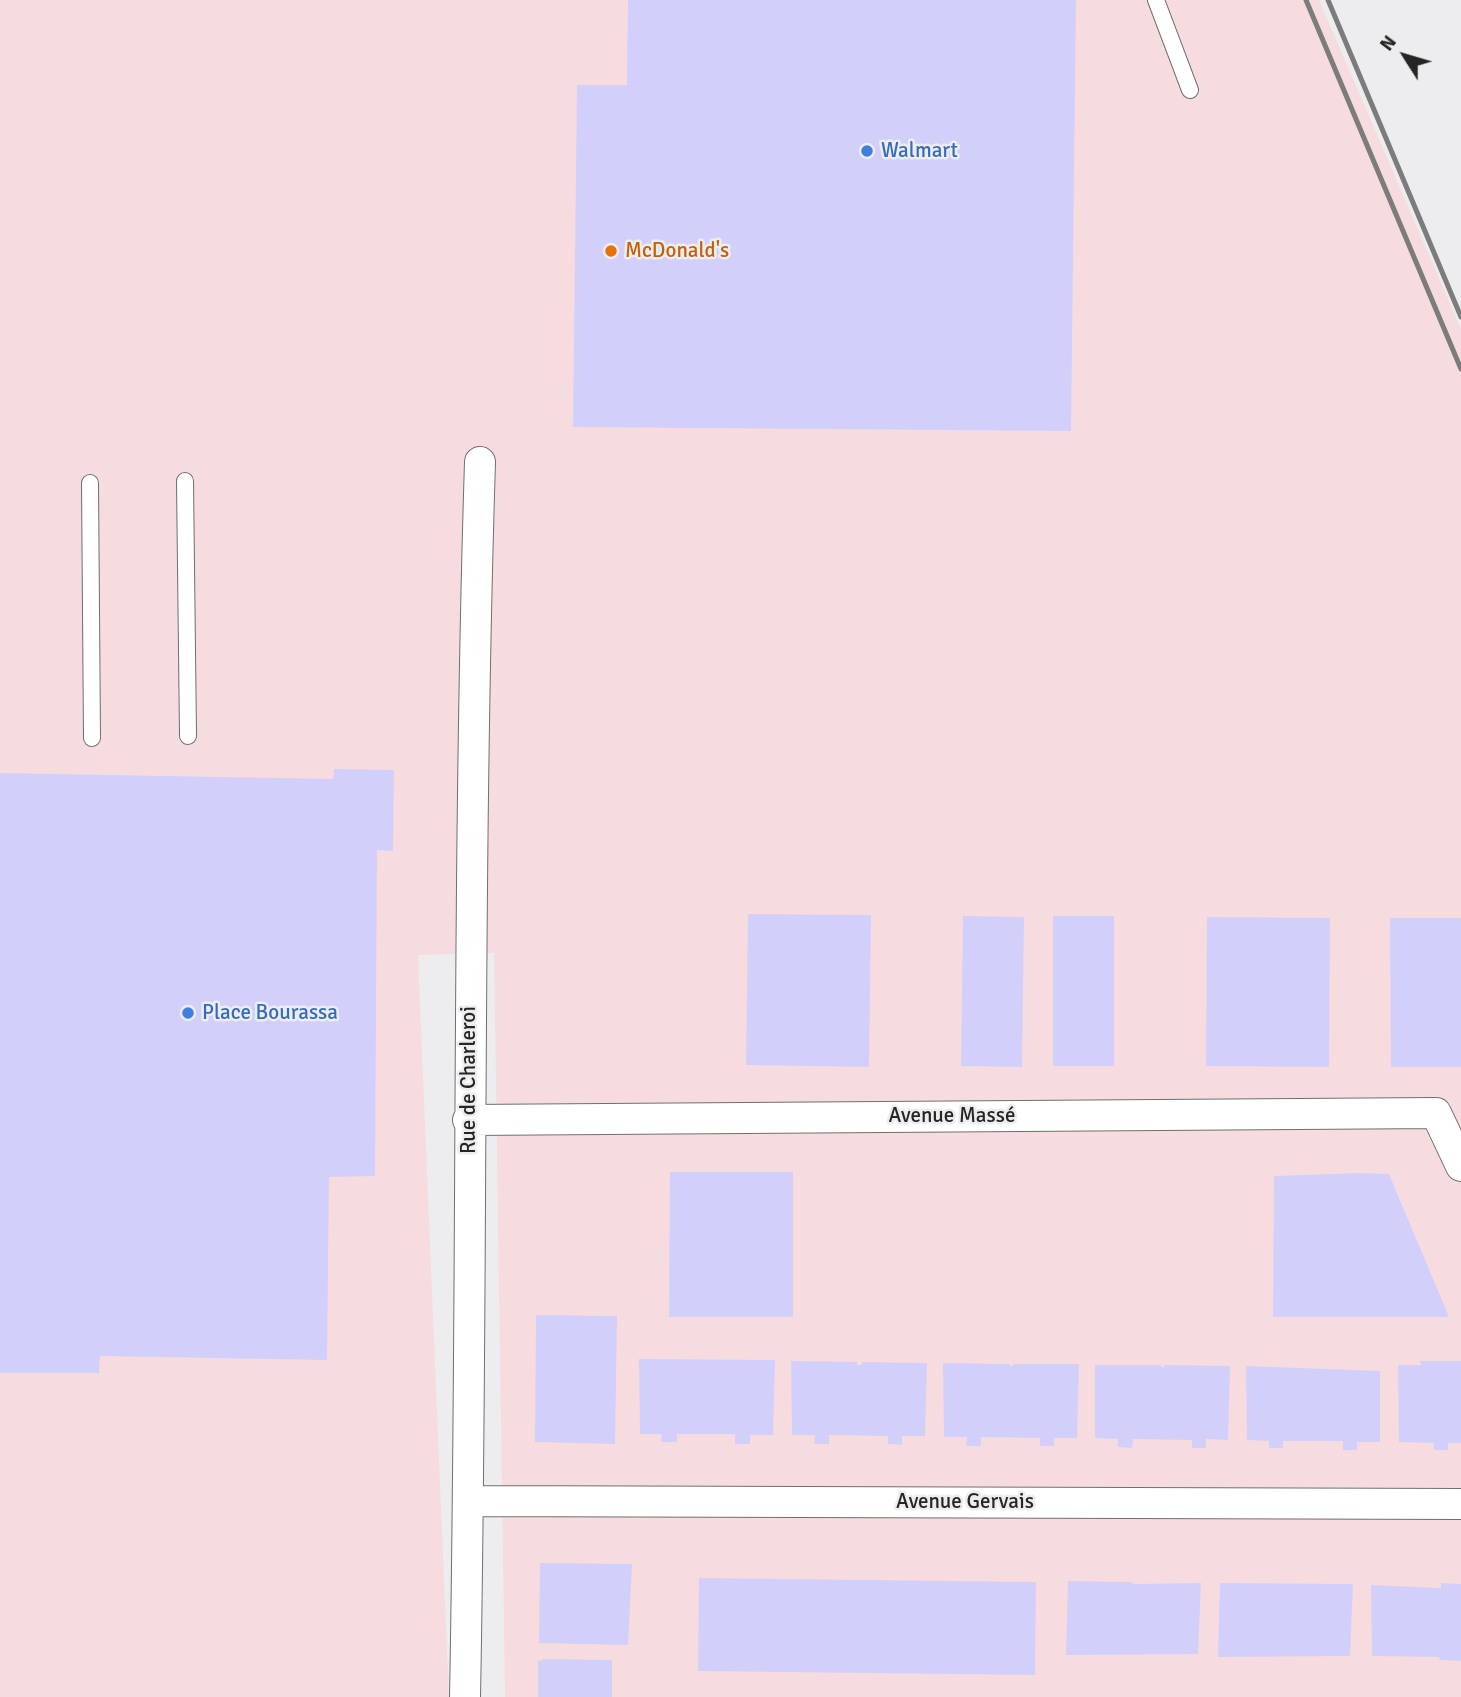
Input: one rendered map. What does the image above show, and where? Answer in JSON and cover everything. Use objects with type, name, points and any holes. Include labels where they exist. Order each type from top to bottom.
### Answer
[{"type":"street","name":"Rue de Charleroi","points":[[465,1697],[469,1501],[468,1120],[480,462]]},
{"type":"street","name":"Avenue Massé","points":[[468,1120],[1436,1113],[1461,1166]]},
{"type":"street","name":"Avenue Gervais","points":[[469,1501],[1461,1504]]},
{"type":"lane","points":[[1156,0],[1190,90]]},
{"type":"lane","points":[[185,481],[188,736]]},
{"type":"lane","points":[[90,483],[92,738]]},
{"type":"shaded area","points":[[0,0],[1319,0],[1461,329],[1461,1697],[505,1697],[494,953],[418,955],[449,1697],[0,1697]]},
{"type":"building","points":[[628,0],[1076,0],[1071,431],[573,427],[577,85],[627,85]]},
{"type":"building","name":"Place Bourassa","points":[[334,769],[394,770],[393,851],[377,850],[375,1176],[329,1177],[327,1360],[100,1356],[99,1373],[0,1373],[0,773],[333,779]]},
{"type":"building","points":[[748,914],[871,915],[869,1067],[746,1065]]},
{"type":"building","points":[[963,916],[1024,917],[1022,1067],[961,1066]]},
{"type":"building","points":[[1053,916],[1114,916],[1114,1066],[1053,1066]]},
{"type":"building","points":[[1207,917],[1330,918],[1329,1067],[1206,1066]]},
{"type":"building","points":[[1390,918],[1461,918],[1461,1067],[1391,1067]]},
{"type":"building","points":[[670,1172],[793,1172],[793,1317],[669,1317]]},
{"type":"building","points":[[1389,1174],[1449,1317],[1273,1317],[1274,1176]]},
{"type":"building","points":[[536,1315],[617,1316],[615,1444],[535,1442]]},
{"type":"building","points":[[639,1359],[775,1360],[773,1435],[750,1435],[750,1444],[735,1444],[735,1434],[677,1434],[677,1442],[661,1442],[662,1434],[640,1434]]},
{"type":"building","points":[[791,1361],[857,1362],[857,1365],[862,1362],[927,1363],[925,1436],[902,1436],[902,1445],[888,1444],[888,1436],[829,1435],[829,1444],[814,1444],[815,1435],[792,1435]]},
{"type":"building","points":[[1420,1361],[1461,1361],[1461,1443],[1448,1443],[1448,1450],[1434,1450],[1434,1443],[1399,1442],[1398,1365],[1421,1365]]},
{"type":"building","points":[[943,1363],[1009,1364],[1011,1367],[1014,1364],[1079,1364],[1077,1438],[1054,1438],[1054,1446],[1040,1446],[1040,1438],[981,1437],[981,1446],[966,1446],[967,1437],[944,1437]]},
{"type":"building","points":[[1095,1365],[1160,1365],[1163,1368],[1165,1365],[1230,1366],[1228,1440],[1206,1439],[1206,1448],[1192,1448],[1192,1440],[1133,1439],[1132,1448],[1118,1447],[1118,1439],[1095,1438]]},
{"type":"building","points":[[1246,1366],[1380,1371],[1380,1442],[1357,1442],[1357,1450],[1343,1450],[1343,1441],[1283,1441],[1283,1448],[1269,1448],[1269,1441],[1247,1440]]},
{"type":"building","points":[[540,1563],[632,1564],[628,1645],[539,1643]]},
{"type":"building","points":[[699,1578],[1036,1582],[1035,1675],[698,1671]]},
{"type":"building","points":[[1068,1581],[1201,1583],[1198,1654],[1066,1655]]},
{"type":"building","points":[[1220,1583],[1353,1584],[1350,1656],[1218,1657]]},
{"type":"building","points":[[1441,1583],[1461,1584],[1461,1661],[1440,1660],[1439,1657],[1372,1656],[1371,1585],[1441,1588]]},
{"type":"building","points":[[612,1660],[612,1697],[538,1697],[538,1661]]},
{"type":"railway","points":[[1306,0],[1461,369]]},
{"type":"railway","points":[[1328,0],[1461,317]]},
{"type":"place","name":"Walmart","points":[[867,151]]},
{"type":"place","name":"McDonald's","points":[[611,251]]},
{"type":"place","name":"Place Bourassa","points":[[188,1013]]}]
